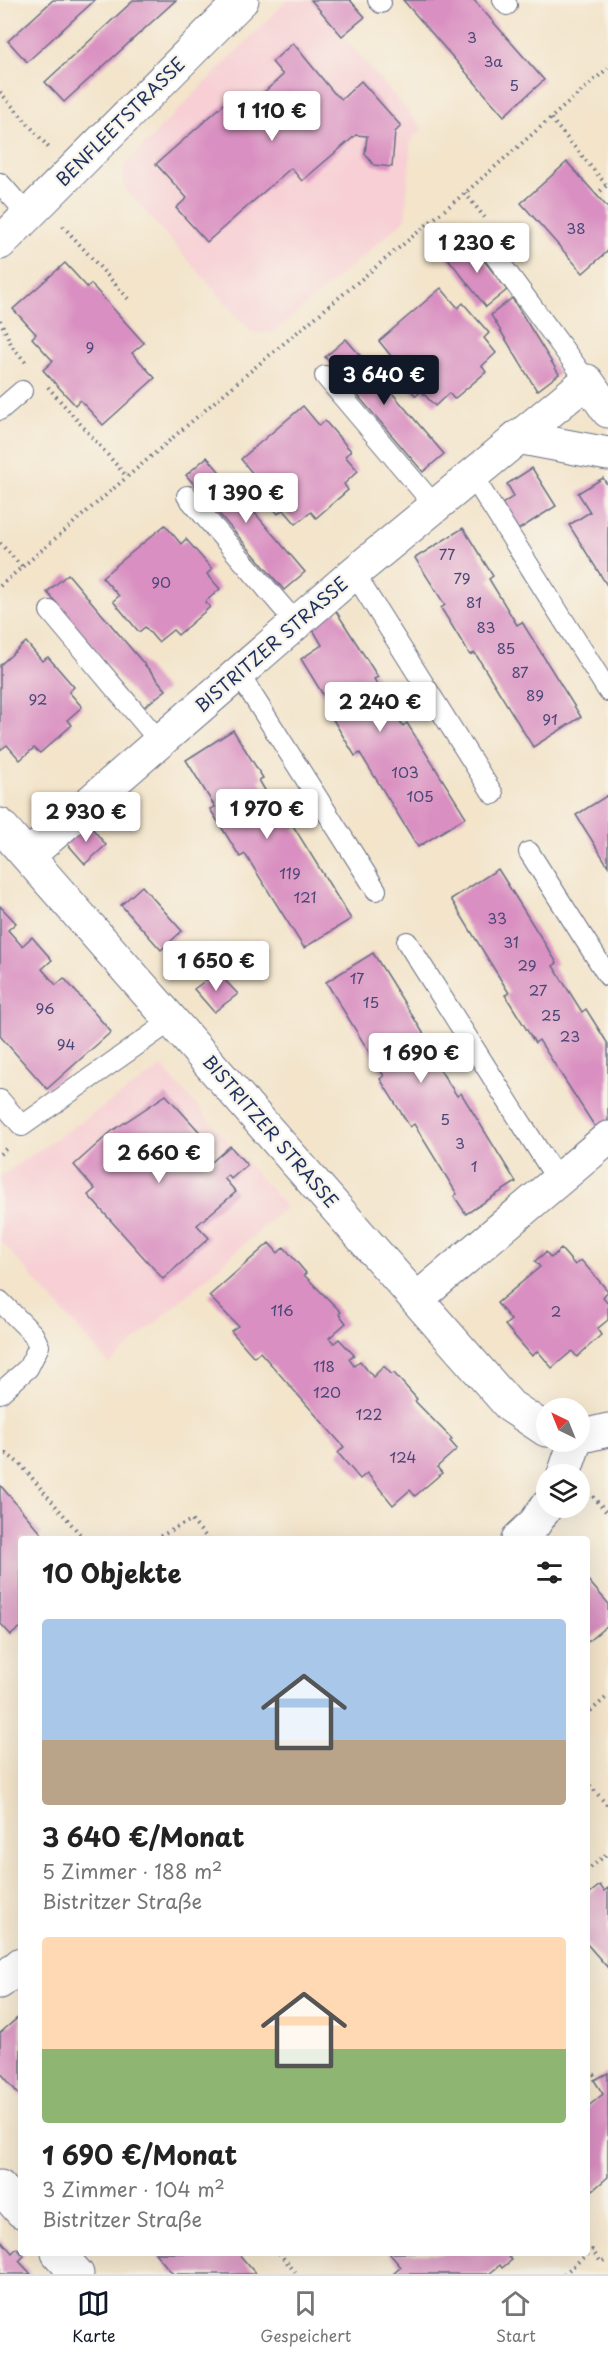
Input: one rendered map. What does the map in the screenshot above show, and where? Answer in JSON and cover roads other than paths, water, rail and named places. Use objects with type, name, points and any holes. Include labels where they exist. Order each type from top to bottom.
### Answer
[{"type":"street","name":"BENFLEETSTRASSE","points":[[0,243],[242,0]]},
{"type":"street","points":[[587,381],[608,411]]},
{"type":"street","name":"BISTRITZER STRASSE","points":[[28,856],[354,573],[517,436],[587,381]]},
{"type":"street","points":[[517,436],[608,454]]},
{"type":"street","name":"BISTRITZER STRASSE","points":[[0,825],[510,1406],[536,1423]]},
{"type":"street","points":[[417,1299],[608,1138]]},
{"type":"street","points":[[590,1434],[608,1430]]},
{"type":"street","points":[[521,1536],[538,1518]]},
{"type":"street","points":[[0,1982],[18,1967]]},
{"type":"street","points":[[0,2187],[18,2208]]},
{"type":"street","points":[[61,2256],[77,2274]]},
{"type":"lane","points":[[0,183],[35,208]]},
{"type":"lane","points":[[487,245],[587,381]]},
{"type":"lane","points":[[325,376],[435,506]]},
{"type":"lane","points":[[0,410],[22,391]]},
{"type":"lane","points":[[472,475],[608,691]]},
{"type":"lane","points":[[187,496],[297,624]]},
{"type":"lane","points":[[354,573],[493,794]]},
{"type":"lane","points":[[50,611],[160,742]]},
{"type":"lane","points":[[239,674],[376,890]]},
{"type":"lane","points":[[529,852],[608,976]]},
{"type":"lane","points":[[406,942],[558,1181]]},
{"type":"lane","points":[[0,1100],[22,1126],[171,1021]]},
{"type":"lane","points":[[0,1301],[33,1334],[39,1346],[28,1368],[0,1393]]}]
